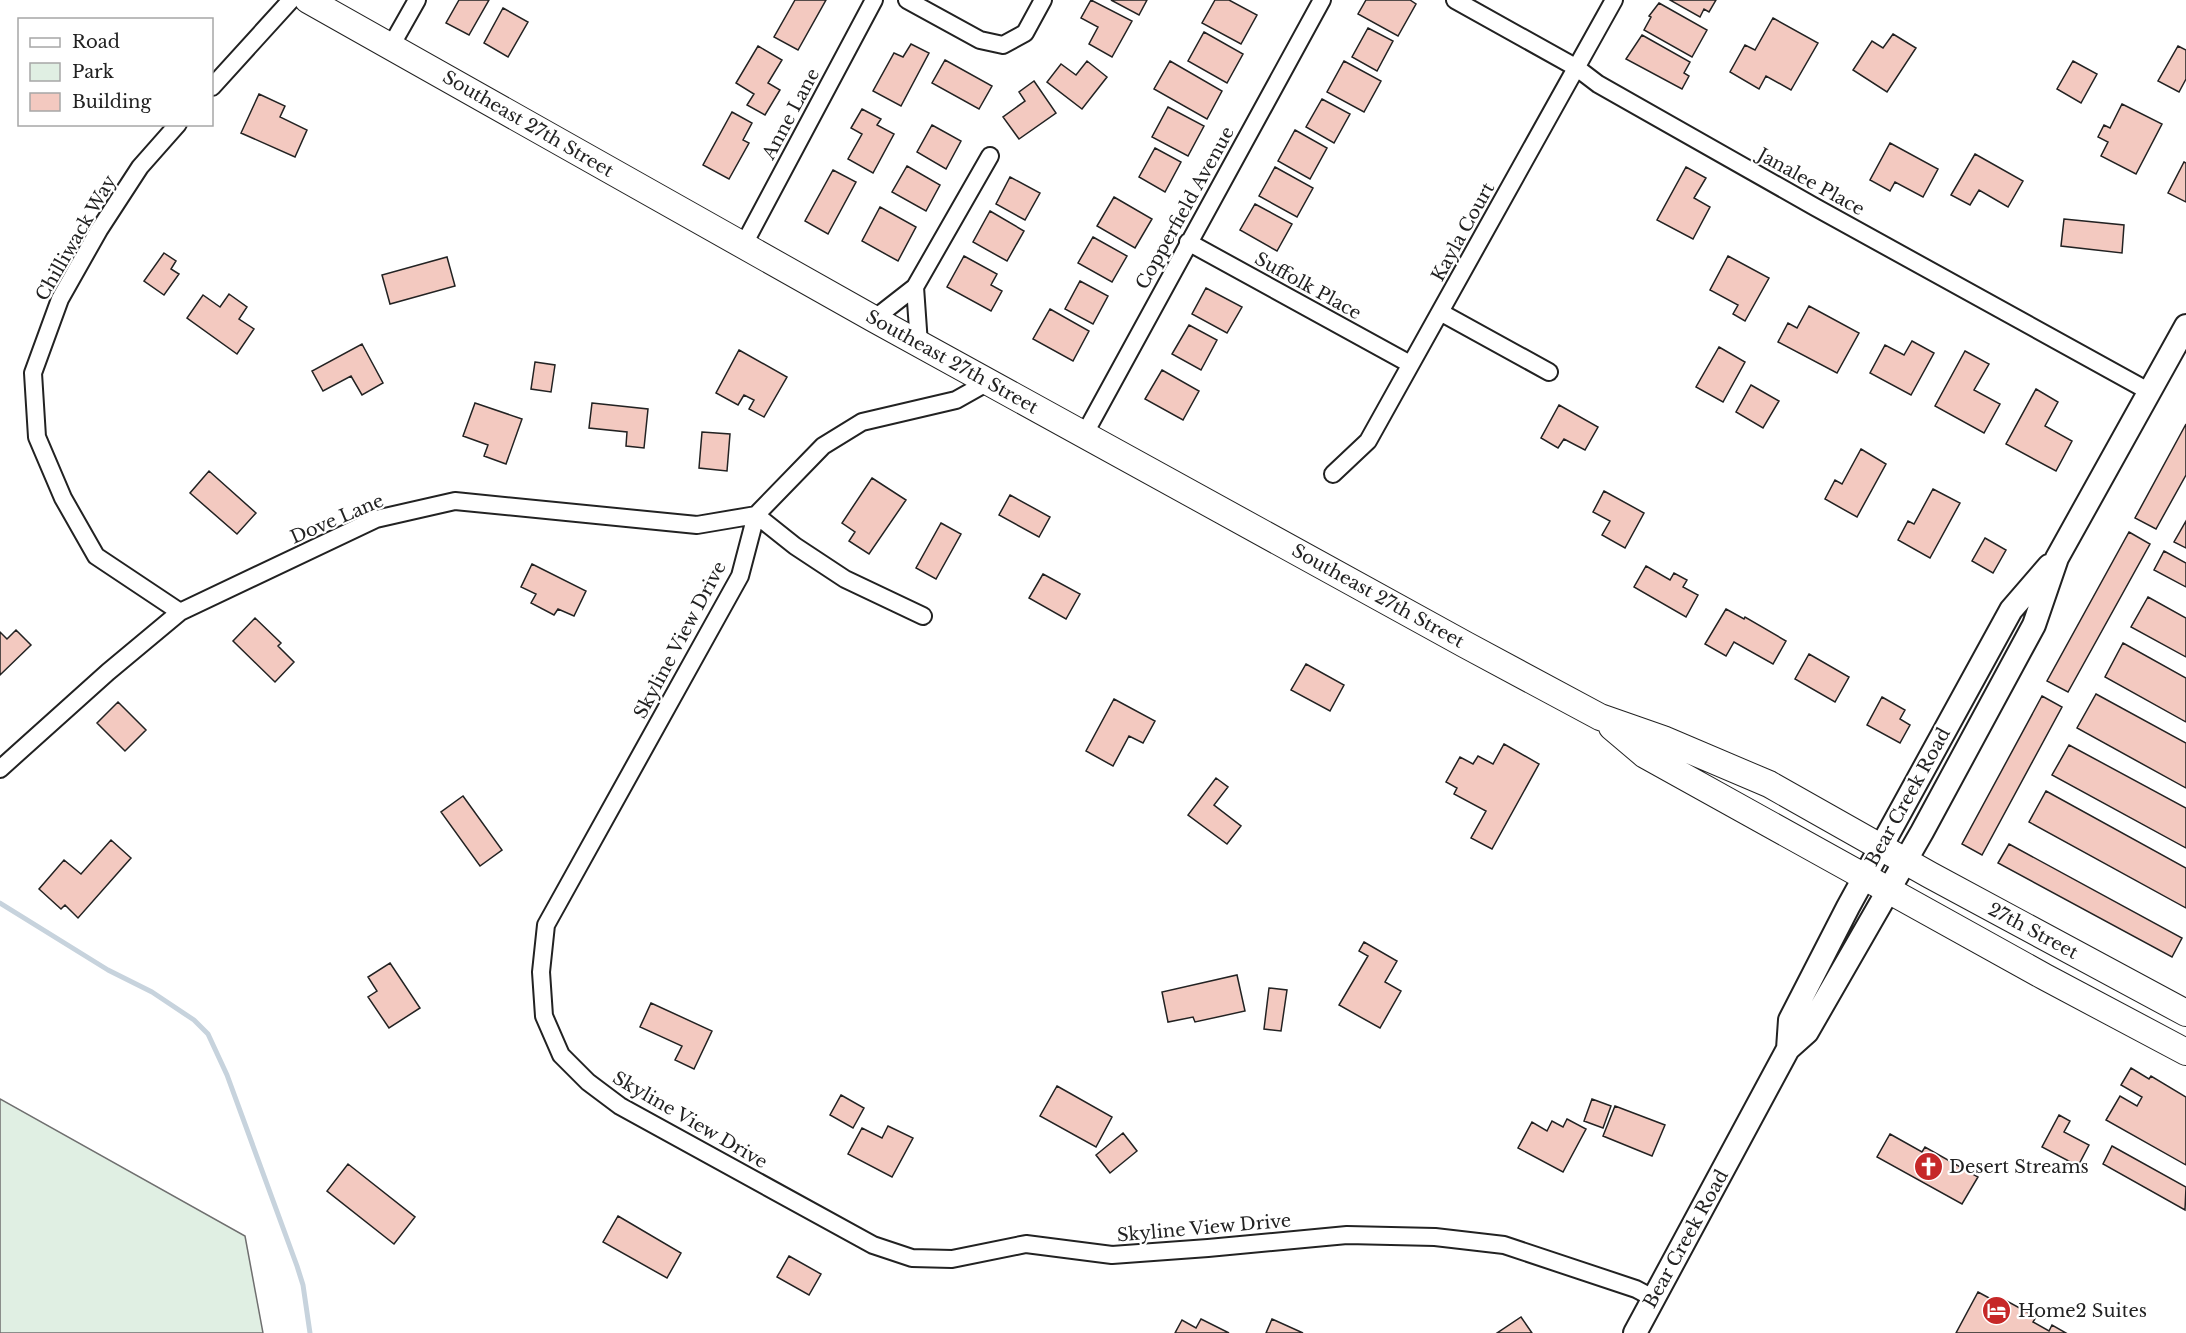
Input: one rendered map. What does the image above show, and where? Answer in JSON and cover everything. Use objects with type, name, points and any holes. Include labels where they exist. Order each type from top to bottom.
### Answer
[{"type":"main road","name":"Southeast 27th Street","points":[[308,0],[874,319],[1466,645],[1600,717],[1663,739],[1768,784],[1881,847]]},
{"type":"main road","name":"Southeast 27th Street","points":[[1600,717],[1645,755],[1889,891]]},
{"type":"main road","name":"27th Street","points":[[1881,847],[2186,1013]]},
{"type":"main road","name":"27th Street","points":[[1889,891],[2186,1052]]},
{"type":"street","points":[[213,86],[291,0]]},
{"type":"street","points":[[391,46],[417,0]]},
{"type":"street","name":"Anne Lane","points":[[743,246],[874,0]]},
{"type":"street","points":[[907,0],[980,40],[1003,45],[1025,33],[1043,0]]},
{"type":"street","name":"Copperfield Avenue","points":[[1084,435],[1322,0]]},
{"type":"street","name":"Janalee Place","points":[[1455,0],[1577,68],[1599,84],[1815,207],[2150,392]]},
{"type":"street","name":"Kayla Court","points":[[1332,474],[1368,441],[1614,0]]},
{"type":"street","name":"Chilliwack Way","points":[[176,126],[140,167],[99,230],[60,299],[33,373],[37,437],[63,498],[96,556],[180,612]]},
{"type":"street","points":[[874,319],[915,287],[990,156]]},
{"type":"street","name":"Suffolk Place","points":[[1188,242],[1410,364]]},
{"type":"street","points":[[915,287],[919,344]]},
{"type":"street","points":[[1440,312],[1549,372]]},
{"type":"street","name":"Bear Creek Road","points":[[1635,1333],[1788,1049],[1807,1032],[1889,891],[2034,625],[2057,558],[2186,326]]},
{"type":"street","name":"Skyline View Drive","points":[[988,382],[956,400],[862,422],[823,446],[756,515],[740,576],[546,925],[541,972],[544,1016],[561,1055],[588,1082],[620,1106],[873,1245],[912,1258],[952,1259],[1026,1244],[1112,1255],[1347,1235],[1435,1237],[1504,1245],[1636,1289],[1653,1298]]},
{"type":"street","name":"Dove Lane","points":[[0,769],[108,672],[180,612],[376,519],[455,501],[697,525],[756,515]]},
{"type":"street","points":[[756,515],[795,546],[845,579],[923,616]]},
{"type":"street","name":"Bear Creek Road","points":[[1788,1049],[1790,1020],[1864,877],[2011,610],[2057,558]]},
{"type":"green space","points":[[0,1099],[245,1236],[263,1333],[0,1333]]},
{"type":"building","points":[[459,0],[489,0],[469,35],[446,23]]},
{"type":"building","points":[[795,0],[826,0],[798,50],[774,37]]},
{"type":"building","points":[[1091,0],[1132,21],[1112,57],[1089,44],[1098,27],[1081,18]]},
{"type":"building","points":[[1111,0],[1147,0],[1139,15]]},
{"type":"building","points":[[1215,0],[1229,0],[1257,15],[1241,44],[1202,23]]},
{"type":"building","points":[[1366,0],[1410,0],[1416,4],[1398,36],[1358,14]]},
{"type":"building","points":[[1670,0],[1716,0],[1709,12],[1704,9],[1700,17]]},
{"type":"building","points":[[1659,3],[1707,30],[1692,57],[1644,30],[1651,17],[1649,16]]},
{"type":"building","points":[[503,8],[528,22],[508,57],[484,43]]},
{"type":"building","points":[[1773,18],[1818,43],[1791,90],[1766,76],[1759,89],[1730,72],[1745,45],[1755,50]]},
{"type":"building","points":[[1368,28],[1393,41],[1377,71],[1352,57]]},
{"type":"building","points":[[1204,32],[1243,54],[1227,83],[1188,61]]},
{"type":"building","points":[[1893,34],[1916,48],[1887,92],[1853,70],[1872,41],[1883,48]]},
{"type":"building","points":[[1642,35],[1690,62],[1684,73],[1689,76],[1682,89],[1626,59]]},
{"type":"building","points":[[911,44],[929,53],[901,106],[873,91],[894,53],[903,57]]},
{"type":"building","points":[[758,46],[782,60],[768,83],[780,90],[765,115],[747,105],[754,94],[736,83]]},
{"type":"building","points":[[2178,46],[2186,50],[2186,79],[2179,92],[2158,81]]},
{"type":"building","points":[[945,60],[992,86],[979,109],[932,83]]},
{"type":"building","points":[[1087,61],[1107,77],[1082,109],[1047,82],[1061,64],[1076,75]]},
{"type":"building","points":[[1170,61],[1222,91],[1207,119],[1154,89]]},
{"type":"building","points":[[1344,61],[1381,81],[1364,112],[1327,92]]},
{"type":"building","points":[[2073,61],[2097,74],[2081,103],[2057,89]]},
{"type":"building","points":[[1034,81],[1056,113],[1019,139],[1003,117],[1025,101],[1019,92]]},
{"type":"building","points":[[259,94],[285,106],[280,117],[307,130],[295,157],[241,133]]},
{"type":"building","points":[[1322,99],[1350,114],[1334,143],[1306,127]]},
{"type":"building","points":[[2122,104],[2162,124],[2136,174],[2101,156],[2108,142],[2098,137],[2104,125],[2110,128]]},
{"type":"building","points":[[1168,107],[1204,126],[1188,156],[1152,137]]},
{"type":"building","points":[[862,109],[881,119],[877,125],[894,134],[873,173],[848,159],[862,134],[851,128]]},
{"type":"building","points":[[732,112],[752,123],[743,140],[749,143],[729,179],[703,165]]},
{"type":"building","points":[[932,125],[961,141],[946,169],[917,152]]},
{"type":"building","points":[[1295,130],[1327,148],[1310,179],[1278,161]]},
{"type":"building","points":[[1890,143],[1938,169],[1923,197],[1895,182],[1890,191],[1870,180]]},
{"type":"building","points":[[1155,148],[1181,162],[1165,192],[1139,177]]},
{"type":"building","points":[[1975,154],[2023,181],[2008,207],[1979,190],[1970,205],[1951,195]]},
{"type":"building","points":[[2184,162],[2186,163],[2186,202],[2168,193]]},
{"type":"building","points":[[907,166],[940,185],[926,211],[892,192]]},
{"type":"building","points":[[1275,167],[1313,188],[1297,217],[1259,196]]},
{"type":"building","points":[[1686,167],[1706,178],[1694,198],[1710,207],[1693,239],[1657,220]]},
{"type":"building","points":[[833,170],[856,182],[828,234],[805,221]]},
{"type":"building","points":[[1010,177],[1040,193],[1025,220],[996,204]]},
{"type":"building","points":[[1114,197],[1152,219],[1135,248],[1097,226]]},
{"type":"building","points":[[1255,204],[1292,224],[1277,251],[1240,230]]},
{"type":"building","points":[[880,207],[916,227],[898,261],[862,241]]},
{"type":"building","points":[[990,211],[1024,231],[1007,261],[973,242]]},
{"type":"building","points":[[2064,219],[2124,225],[2122,253],[2061,246]]},
{"type":"building","points":[[1093,237],[1127,256],[1112,282],[1078,263]]},
{"type":"building","points":[[164,253],[176,261],[171,269],[179,274],[164,295],[144,281]]},
{"type":"building","points":[[964,256],[997,274],[991,285],[1002,291],[991,311],[947,287]]},
{"type":"building","points":[[1728,256],[1769,278],[1745,321],[1733,314],[1738,305],[1710,290]]},
{"type":"building","points":[[447,257],[455,286],[390,304],[382,275]]},
{"type":"building","points":[[1080,281],[1108,296],[1093,324],[1065,309]]},
{"type":"building","points":[[1206,288],[1242,307],[1227,333],[1192,314]]},
{"type":"building","points":[[229,294],[247,307],[239,319],[254,329],[237,354],[187,318],[203,295],[220,307]]},
{"type":"building","points":[[1809,306],[1859,333],[1837,373],[1778,342],[1788,323],[1797,328]]},
{"type":"building","points":[[1050,309],[1089,331],[1073,361],[1033,339]]},
{"type":"building","points":[[1189,325],[1217,340],[1201,370],[1172,354]]},
{"type":"building","points":[[1912,341],[1934,353],[1911,395],[1870,373],[1885,345],[1904,355]]},
{"type":"building","points":[[362,344],[383,383],[362,395],[351,376],[323,391],[312,371]]},
{"type":"building","points":[[1719,347],[1745,362],[1723,402],[1696,387]]},
{"type":"building","points":[[739,350],[787,377],[764,417],[749,409],[754,400],[744,395],[738,405],[716,393]]},
{"type":"building","points":[[1965,351],[1989,364],[1974,390],[2000,404],[1984,433],[1935,406]]},
{"type":"building","points":[[535,362],[555,365],[551,392],[531,389]]},
{"type":"building","points":[[1162,370],[1199,391],[1183,420],[1145,399]]},
{"type":"building","points":[[1751,385],[1779,401],[1763,428],[1736,412]]},
{"type":"building","points":[[2036,389],[2058,402],[2045,426],[2072,441],[2056,471],[2006,444]]},
{"type":"building","points":[[475,403],[522,419],[506,464],[484,456],[488,445],[463,436]]},
{"type":"building","points":[[592,403],[648,409],[644,448],[626,446],[627,432],[589,428]]},
{"type":"building","points":[[1559,405],[1598,427],[1585,450],[1564,439],[1558,448],[1541,438]]},
{"type":"building","points":[[2186,424],[2186,475],[2156,529],[2135,518]]},
{"type":"building","points":[[702,432],[730,434],[727,471],[699,468]]},
{"type":"building","points":[[1861,449],[1886,464],[1857,517],[1825,499],[1835,480],[1842,484]]},
{"type":"building","points":[[209,471],[256,513],[237,534],[190,493]]},
{"type":"building","points":[[872,478],[906,500],[869,554],[849,541],[855,532],[842,523]]},
{"type":"building","points":[[1933,489],[1960,503],[1930,558],[1898,540],[1908,521],[1914,524]]},
{"type":"building","points":[[1604,491],[1644,513],[1625,548],[1602,535],[1610,521],[1593,512]]},
{"type":"building","points":[[1010,495],[1050,517],[1039,537],[999,515]]},
{"type":"building","points":[[2186,521],[2186,548],[2174,542]]},
{"type":"building","points":[[941,523],[961,534],[936,579],[916,568]]},
{"type":"building","points":[[2129,532],[2150,544],[2068,692],[2047,681]]},
{"type":"building","points":[[1985,538],[2006,550],[1993,573],[1972,561]]},
{"type":"building","points":[[2164,551],[2186,563],[2186,587],[2154,570]]},
{"type":"building","points":[[532,564],[586,591],[574,616],[558,609],[554,615],[531,603],[536,594],[521,587]]},
{"type":"building","points":[[1646,566],[1670,580],[1674,573],[1687,580],[1683,587],[1698,595],[1686,617],[1634,587]]},
{"type":"building","points":[[1043,574],[1080,594],[1066,619],[1029,598]]},
{"type":"building","points":[[2148,597],[2186,618],[2186,657],[2131,627]]},
{"type":"building","points":[[1726,609],[1744,619],[1745,617],[1786,641],[1773,664],[1734,642],[1726,656],[1705,644]]},
{"type":"building","points":[[255,618],[281,643],[278,646],[294,662],[275,682],[233,641]]},
{"type":"building","points":[[16,630],[31,645],[0,675],[0,632],[7,639]]},
{"type":"building","points":[[2123,643],[2186,678],[2186,722],[2105,677]]},
{"type":"building","points":[[1809,654],[1849,677],[1835,702],[1795,679]]},
{"type":"building","points":[[1306,664],[1344,685],[1330,711],[1291,690]]},
{"type":"building","points":[[2096,694],[2186,743],[2186,788],[2077,728]]},
{"type":"building","points":[[2042,696],[2062,707],[1982,855],[1962,844]]},
{"type":"building","points":[[1882,697],[1905,710],[1900,719],[1910,725],[1900,743],[1867,725]]},
{"type":"building","points":[[1114,699],[1155,721],[1143,743],[1129,736],[1113,766],[1086,751]]},
{"type":"building","points":[[118,702],[146,730],[125,751],[97,723]]},
{"type":"building","points":[[1504,744],[1539,764],[1492,849],[1471,838],[1486,811],[1454,794],[1457,788],[1446,782],[1460,757],[1473,764],[1478,756],[1493,764]]},
{"type":"building","points":[[2069,745],[2186,808],[2186,848],[2052,775]]},
{"type":"building","points":[[1216,778],[1228,787],[1214,805],[1241,826],[1227,844],[1188,815]]},
{"type":"building","points":[[2046,791],[2186,868],[2186,908],[2029,822]]},
{"type":"building","points":[[463,796],[502,850],[480,866],[441,812]]},
{"type":"building","points":[[111,840],[131,858],[78,918],[65,905],[61,909],[39,889],[64,860],[81,874]]},
{"type":"building","points":[[2009,844],[2182,938],[2172,957],[1998,863]]},
{"type":"building","points":[[1364,942],[1397,961],[1385,982],[1401,991],[1380,1028],[1339,1005],[1368,956],[1359,951]]},
{"type":"building","points":[[390,963],[420,1008],[389,1028],[368,997],[377,991],[368,977]]},
{"type":"building","points":[[1237,975],[1245,1011],[1195,1022],[1193,1017],[1168,1022],[1162,992]]},
{"type":"building","points":[[1269,988],[1287,990],[1281,1031],[1264,1029]]},
{"type":"building","points":[[651,1003],[712,1031],[694,1069],[675,1060],[682,1046],[640,1027]]},
{"type":"building","points":[[2131,1068],[2149,1079],[2151,1076],[2186,1097],[2186,1165],[2106,1120],[2120,1096],[2137,1106],[2142,1097],[2121,1085]]},
{"type":"building","points":[[1057,1086],[1112,1117],[1096,1147],[1040,1116]]},
{"type":"building","points":[[841,1095],[864,1108],[853,1128],[830,1115]]},
{"type":"building","points":[[1592,1099],[1611,1106],[1603,1128],[1584,1121]]},
{"type":"building","points":[[1615,1106],[1665,1125],[1652,1156],[1603,1136]]},
{"type":"building","points":[[2059,1115],[2070,1121],[2064,1132],[2089,1145],[2078,1166],[2042,1147]]},
{"type":"building","points":[[1567,1119],[1586,1129],[1563,1172],[1518,1148],[1532,1122],[1547,1131],[1552,1121],[1563,1127]]},
{"type":"building","points":[[888,1126],[913,1138],[892,1177],[848,1154],[862,1128],[882,1138]]},
{"type":"building","points":[[1123,1133],[1137,1151],[1110,1173],[1096,1155]]},
{"type":"building","name":"Desert Streams","points":[[1890,1134],[1922,1152],[1925,1147],[1978,1177],[1962,1204],[1877,1157]]},
{"type":"building","points":[[2112,1146],[2186,1187],[2185,1210],[2103,1164]]},
{"type":"building","points":[[348,1164],[415,1217],[394,1244],[327,1191]]},
{"type":"building","points":[[618,1216],[681,1253],[667,1278],[603,1242]]},
{"type":"building","points":[[789,1256],[821,1274],[809,1295],[777,1277]]},
{"type":"building","name":"Home2 Suites","points":[[1978,1292],[2002,1305],[2005,1300],[2036,1317],[2033,1322],[2049,1331],[2052,1325],[2066,1333],[1956,1333]]},
{"type":"building","points":[[1521,1317],[1532,1333],[1497,1333]]},
{"type":"building","points":[[1201,1319],[1229,1333],[1175,1333],[1182,1320],[1196,1328]]},
{"type":"building","points":[[1272,1319],[1303,1333],[1266,1333]]},
{"type":"waterway","points":[[0,903],[108,970],[152,992],[194,1020],[208,1034],[227,1075],[297,1266],[303,1285],[310,1333]]},
{"type":"place","name":"Desert Streams","points":[[1928,1167]]},
{"type":"place","name":"Home2 Suites","points":[[1997,1311]]}]
